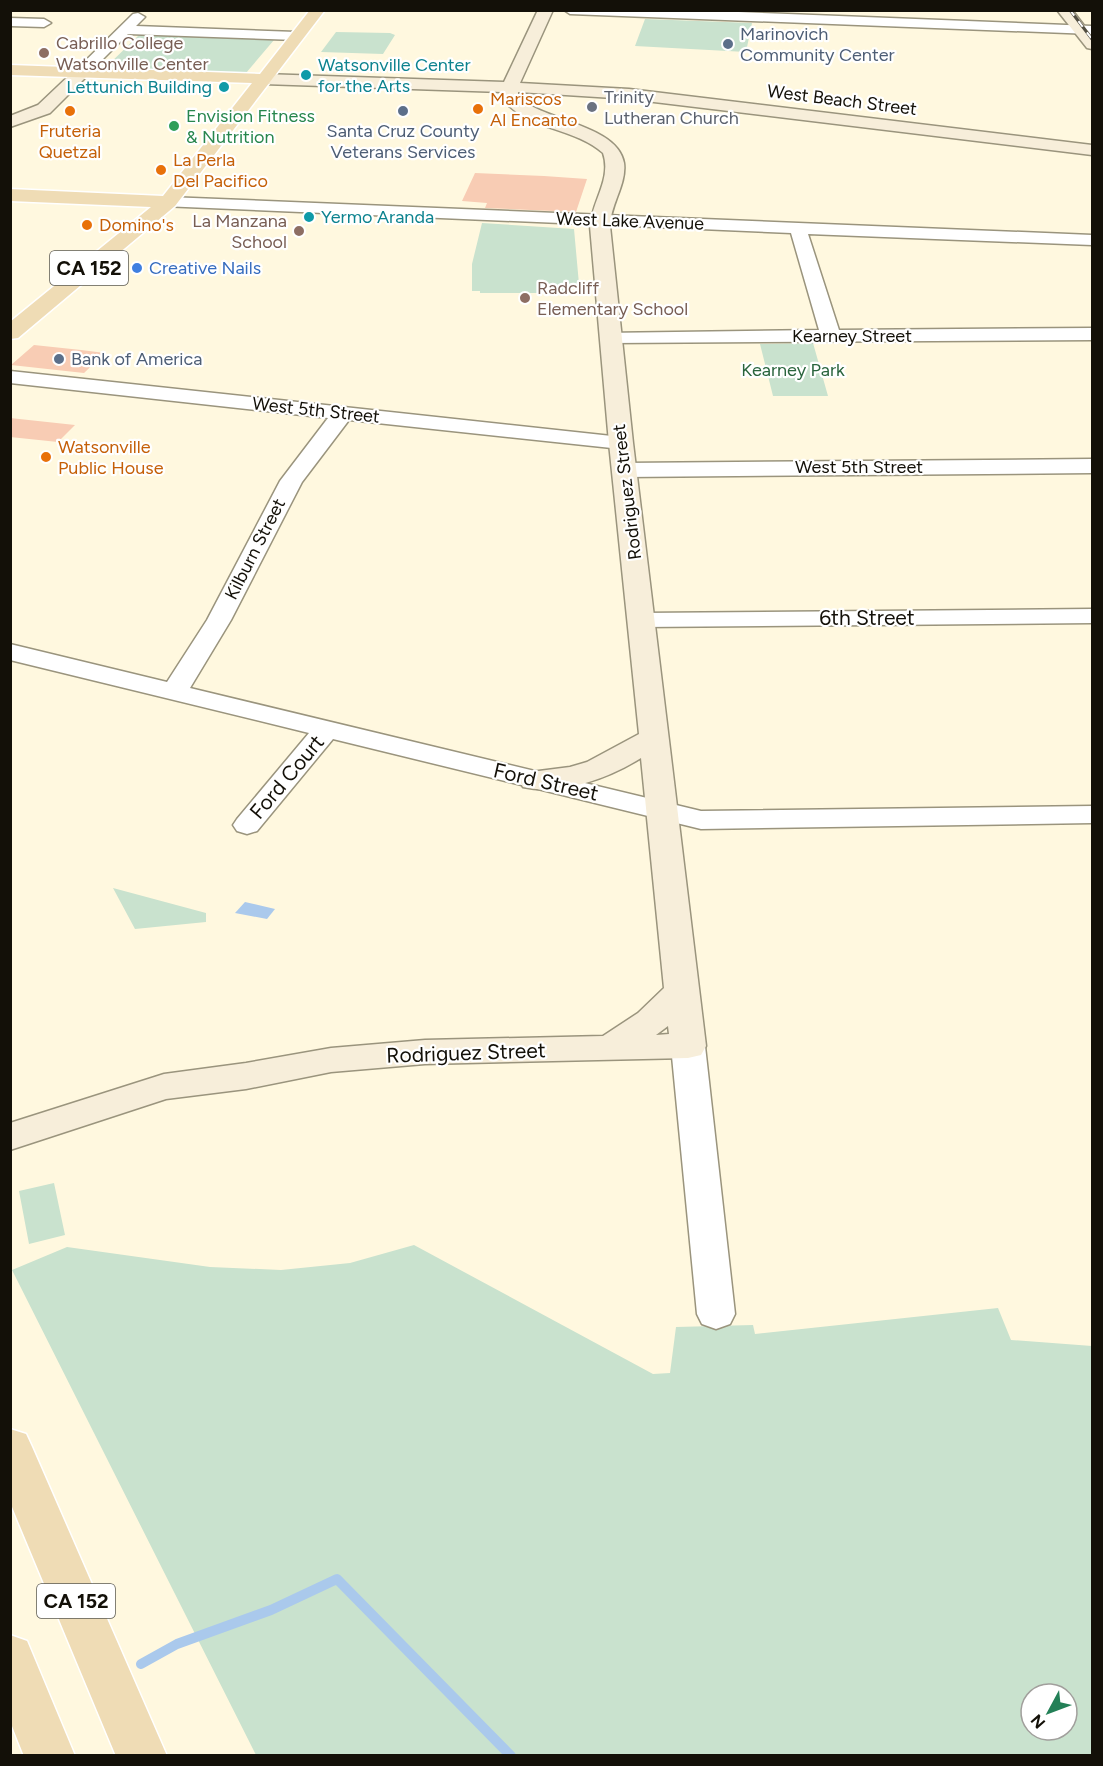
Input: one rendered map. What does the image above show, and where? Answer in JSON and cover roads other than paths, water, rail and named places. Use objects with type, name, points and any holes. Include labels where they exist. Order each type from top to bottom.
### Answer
[{"type":"main road","points":[[10,70],[263,79],[318,10]]},
{"type":"main road","name":"CA 152","points":[[10,333],[168,202],[263,79]]},
{"type":"main road","points":[[10,195],[168,202]]},
{"type":"main road","name":"CA 152","points":[[10,1447],[142,1755]]},
{"type":"main road","points":[[10,1658],[50,1755]]},
{"type":"street","points":[[10,122],[44,110],[145,10]]},
{"type":"street","points":[[510,87],[546,10]]},
{"type":"street","points":[[570,10],[899,17],[1090,34]]},
{"type":"street","points":[[1064,10],[1090,34]]},
{"type":"street","points":[[1074,10],[1090,34]]},
{"type":"street","points":[[10,22],[44,23]]},
{"type":"street","points":[[124,30],[296,36]]},
{"type":"street","name":"West Beach Street","points":[[263,79],[510,87],[647,96],[1092,150]]},
{"type":"street","name":"Rodriguez Street","points":[[510,87],[510,98],[524,111],[602,142],[610,151],[616,166],[600,220],[623,456],[683,987],[716,1314]]},
{"type":"street","name":"West Lake Avenue","points":[[168,202],[1092,240]]},
{"type":"street","points":[[798,228],[831,336]]},
{"type":"street","name":"Kearney Street","points":[[611,337],[1092,334]]},
{"type":"street","name":"West 5th Street","points":[[10,377],[343,413],[623,456],[1092,466]]},
{"type":"street","name":"Kilburn Street","points":[[175,691],[219,620],[291,481],[343,413]]},
{"type":"street","name":"6th Street","points":[[642,620],[1092,616]]},
{"type":"street","name":"Ford Street","points":[[10,651],[701,820],[1092,815]]},
{"type":"street","name":"Ford Court","points":[[247,825],[327,729]]},
{"type":"street","points":[[534,780],[568,778],[590,773],[614,764],[654,737]]},
{"type":"street","points":[[609,1049],[653,1021],[671,1004],[683,987]]},
{"type":"street","name":"Rodriguez Street","points":[[10,1137],[164,1087],[358,1057],[425,1052],[688,1046]]},
{"type":"street","name":"Rodriguez Street","points":[[10,1161],[111,1125],[170,1108],[246,1076]]},
{"type":"water","points":[[245,902],[275,909],[267,919],[235,913]]},
{"type":"waterway","points":[[141,1664],[177,1644],[271,1610],[337,1579],[511,1756]]},
{"type":"railway","points":[[1070,10],[1092,39]]},
{"type":"place","name":"Marinovich Community Center","points":[[728,44]]},
{"type":"place","name":"Cabrillo College Watsonville Center","points":[[44,53]]},
{"type":"place","name":"Watsonville Center for the Arts","points":[[306,75]]},
{"type":"place","name":"Lettunich Building","points":[[224,87]]},
{"type":"place","name":"Trinity Lutheran Church","points":[[592,107]]},
{"type":"place","name":"Mariscos Al Encanto","points":[[478,109]]},
{"type":"place","name":"Fruteria Quetzal","points":[[70,111]]},
{"type":"place","name":"Santa Cruz County Veterans Services","points":[[403,111]]},
{"type":"place","name":"Envision Fitness & Nutrition","points":[[174,126]]},
{"type":"place","name":"La Perla Del Pacifico","points":[[161,170]]},
{"type":"place","name":"Yermo Aranda","points":[[309,217]]},
{"type":"place","name":"Domino's","points":[[87,225]]},
{"type":"place","name":"La Manzana School","points":[[299,231]]},
{"type":"place","name":"Creative Nails","points":[[137,268]]},
{"type":"place","name":"Radcliff Elementary School","points":[[525,298]]},
{"type":"place","name":"Bank of America","points":[[59,359]]},
{"type":"place","name":"Watsonville Public House","points":[[46,457]]},
{"type":"park label","name":"Kearney Park","points":[[793,370]]}]
